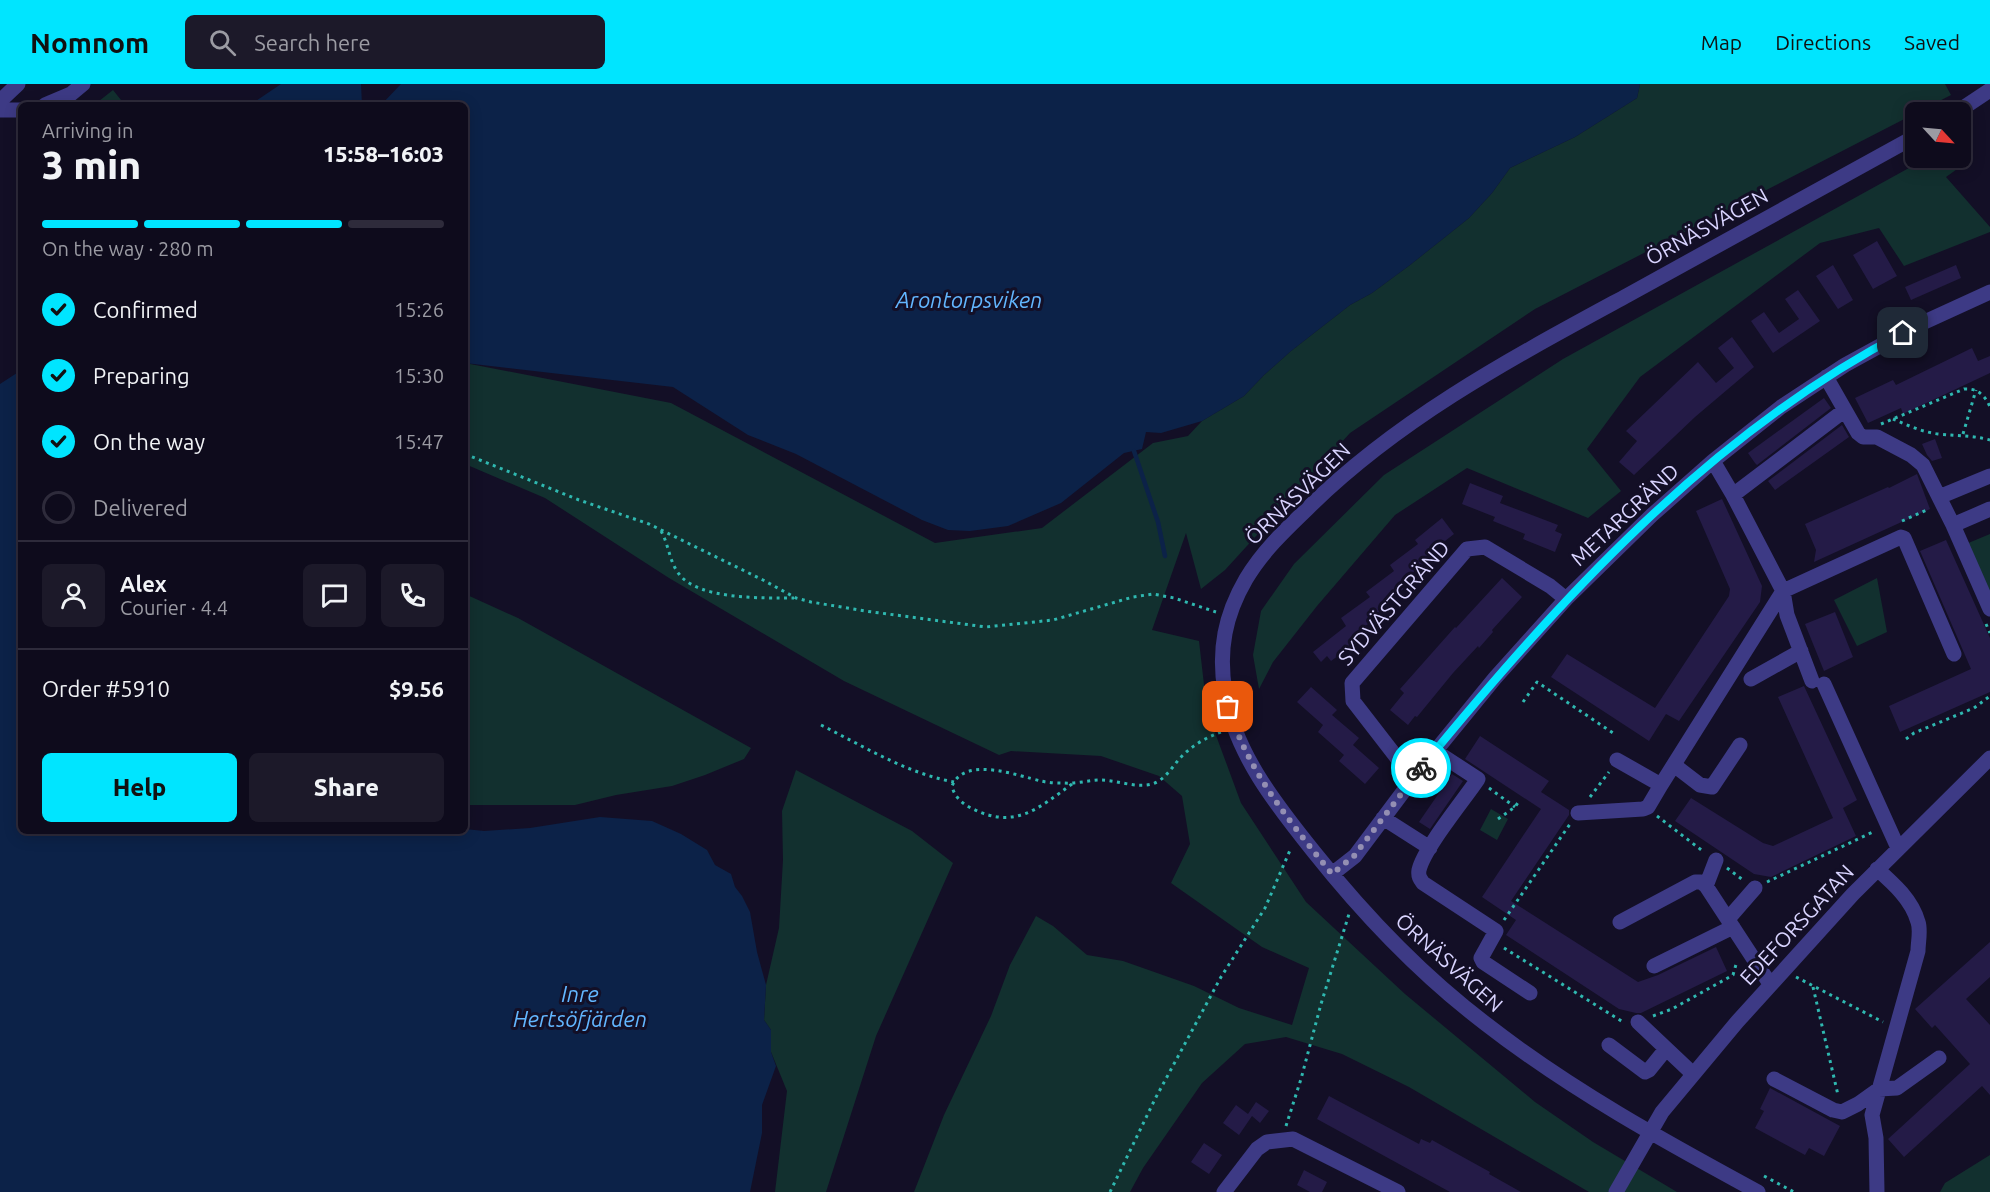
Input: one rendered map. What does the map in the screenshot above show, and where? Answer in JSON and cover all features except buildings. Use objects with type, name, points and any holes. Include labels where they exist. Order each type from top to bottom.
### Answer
[{"type":"street","points":[[0,101],[18,84]]},
{"type":"street","points":[[52,102],[71,94],[83,84]]},
{"type":"street","points":[[1971,103],[1990,90]]},
{"type":"street","points":[[0,110],[18,110]]},
{"type":"street","name":"ÖRNÄSVÄGEN","points":[[1758,1192],[1649,1133],[1564,1080],[1488,1026],[1417,966],[1386,936],[1353,901],[1298,832],[1259,776],[1234,726],[1225,694],[1222,644],[1229,616],[1248,575],[1263,555],[1343,475],[1417,417],[1510,359],[1905,142]]},
{"type":"street","name":"METARGRÄND","points":[[1332,874],[1354,856],[1415,776],[1495,678],[1566,599],[1629,537],[1713,461],[1762,421],[1826,376],[1873,348],[1990,292]]},
{"type":"street","points":[[1826,376],[1858,433],[1863,437],[1877,437],[1911,455],[1926,470],[1990,609]]},
{"type":"street","points":[[1733,495],[1845,410]]},
{"type":"street","points":[[1713,461],[1784,591],[1787,615],[1801,651],[1898,848]]},
{"type":"street","points":[[1939,497],[1990,476]]},
{"type":"street","points":[[1953,525],[1990,509]]},
{"type":"street","points":[[1578,813],[1639,810],[1648,807],[1784,591],[1902,537],[1954,654]]},
{"type":"street","name":"SYDVÄSTGRÄND","points":[[1415,776],[1401,763],[1353,701],[1352,682],[1373,656],[1467,549],[1485,547],[1550,586],[1566,599]]},
{"type":"street","points":[[1751,679],[1801,651]]},
{"type":"street","points":[[1674,765],[1700,784],[1712,787],[1740,745]]},
{"type":"street","points":[[1435,751],[1478,779],[1456,820],[1430,848],[1419,874],[1423,883],[1494,935],[1481,958],[1483,962],[1530,993]]},
{"type":"street","name":"EDEFORSGATAN","points":[[1616,1192],[1662,1112],[1692,1073],[1770,984],[1877,869],[1990,758]]},
{"type":"street","points":[[1617,760],[1661,785]]},
{"type":"street","points":[[1383,818],[1430,848]]},
{"type":"street","points":[[1706,886],[1716,860]]},
{"type":"street","points":[[1877,869],[1899,889],[1910,904],[1919,923],[1918,951],[1872,1115],[1876,1138],[1877,1192]]},
{"type":"street","points":[[1620,922],[1695,882],[1701,882],[1706,886],[1770,984]]},
{"type":"street","points":[[1654,966],[1730,923],[1755,888]]},
{"type":"street","points":[[1638,1022],[1692,1073]]},
{"type":"street","points":[[1609,1046],[1645,1072],[1666,1049]]},
{"type":"street","points":[[1774,1079],[1833,1110],[1842,1112],[1879,1089],[1897,1088],[1939,1058]]},
{"type":"street","points":[[1224,1192],[1257,1149],[1267,1142],[1283,1139],[1293,1139],[1398,1192]]},
{"type":"path","points":[[1858,433],[1964,389],[1976,390],[1990,407]]},
{"type":"path","points":[[1963,434],[1976,390]]},
{"type":"path","points":[[1893,419],[1937,434],[1963,434],[1990,440]]},
{"type":"path","points":[[468,455],[579,501],[661,530],[763,579],[796,598]]},
{"type":"path","points":[[661,530],[676,571],[684,580],[694,587],[729,595],[796,598],[865,611],[986,627],[1053,620],[1133,597],[1154,594],[1229,616]]},
{"type":"path","points":[[1522,702],[1537,682],[1613,733]]},
{"type":"path","points":[[1906,740],[1914,733],[1974,708],[1990,696]]},
{"type":"path","points":[[821,725],[910,770],[930,778],[954,782]]},
{"type":"path","points":[[1072,784],[1046,804],[1022,816],[1007,819],[965,805],[953,790],[954,782],[962,773],[988,770],[1004,771],[1044,782],[1072,784],[1102,780],[1132,784],[1153,783],[1161,780],[1194,746],[1209,736],[1234,726]]},
{"type":"path","points":[[1617,760],[1494,935],[1628,1026],[1672,1009],[1733,975],[1742,942]]},
{"type":"path","points":[[1478,779],[1515,807]]},
{"type":"path","points":[[1498,819],[1515,807],[1519,801]]},
{"type":"path","points":[[1648,807],[1666,824],[1755,888],[1888,825]]},
{"type":"path","points":[[1110,1192],[1155,1099],[1221,977],[1265,908],[1298,832]]},
{"type":"path","points":[[1283,1139],[1286,1122],[1301,1079],[1321,1004],[1353,901]]},
{"type":"path","points":[[1792,974],[1896,1029]]},
{"type":"path","points":[[1813,987],[1842,1112]]},
{"type":"green space","points":[[1640,84],[1945,84],[1951,95],[1937,102],[1905,102],[1905,119],[1535,309],[1350,433],[1225,570],[1201,589],[1186,533],[1152,630],[1199,641],[1207,711],[1241,803],[1306,902],[1405,994],[1535,1102],[1593,1142],[1677,1192],[1589,1192],[1409,1087],[1342,1054],[1286,1037],[1245,1044],[1202,1083],[1143,1168],[1130,1192],[914,1192],[944,1115],[991,1016],[1010,965],[1036,916],[1053,926],[1087,955],[1123,961],[1194,986],[1239,1008],[1292,1025],[1309,968],[1262,947],[1171,883],[1190,844],[1182,796],[1159,776],[1101,756],[1011,751],[999,755],[844,681],[669,578],[545,498],[468,465],[468,364],[671,403],[935,543],[1042,528],[1153,443],[1188,436],[1202,421],[1244,396],[1291,351],[1350,305],[1372,293],[1410,265],[1469,218],[1492,193],[1510,168],[1575,137],[1637,98]]},
{"type":"green space","points":[[113,90],[123,102],[98,102]]},
{"type":"green space","points":[[1909,168],[1959,168],[1946,177],[1990,227],[1990,232],[1904,266],[1879,228],[1820,243],[1640,377],[1587,449],[1621,491],[1588,518],[1467,468],[1395,515],[1317,606],[1273,662],[1259,689],[1253,655],[1261,611],[1294,564],[1384,475],[1563,359]]},
{"type":"green space","points":[[1990,534],[1990,593],[1966,544]]},
{"type":"green space","points":[[1877,578],[1887,632],[1857,646],[1834,600]]},
{"type":"green space","points":[[468,595],[518,618],[751,748],[744,759],[672,786],[616,795],[575,805],[468,805]]},
{"type":"green space","points":[[796,770],[912,831],[953,863],[876,1036],[826,1192],[775,1192],[787,1091],[771,1052],[771,1030],[764,1020],[766,985],[779,928],[783,860],[782,811]]},
{"type":"green space","points":[[1491,809],[1508,819],[1497,840],[1480,830]]},
{"type":"green space","points":[[1990,1155],[1990,1192],[1940,1192],[1945,1183]]},
{"type":"water","points":[[281,84],[361,84],[362,102],[254,102]]},
{"type":"water","name":"Arontorpsviken","points":[[401,84],[1640,84],[1637,98],[1575,137],[1510,168],[1492,193],[1469,218],[1410,265],[1372,293],[1350,305],[1291,351],[1244,396],[1202,421],[1161,433],[1146,432],[1142,449],[1124,453],[1061,503],[1008,526],[970,531],[948,530],[922,520],[796,454],[748,435],[673,387],[468,363],[468,102],[384,102]]},
{"type":"water","name":"Inre Hertsöfjärden","points":[[18,372],[18,834],[468,834],[468,829],[484,831],[530,828],[600,817],[652,821],[681,834],[707,850],[715,865],[731,874],[735,887],[750,912],[766,985],[764,1020],[771,1030],[771,1052],[776,1066],[762,1105],[762,1133],[750,1192],[0,1192],[0,384]]},
{"type":"waterway","points":[[1134,451],[1158,522],[1165,556]]},
{"type":"way so far","points":[[1228,707],[1241,742],[1259,776],[1292,825],[1332,874],[1354,856],[1421,768]]},
{"type":"route","points":[[1421,768],[1495,678],[1566,599],[1652,515],[1713,461],[1781,407],[1873,348],[1903,333]]}]
